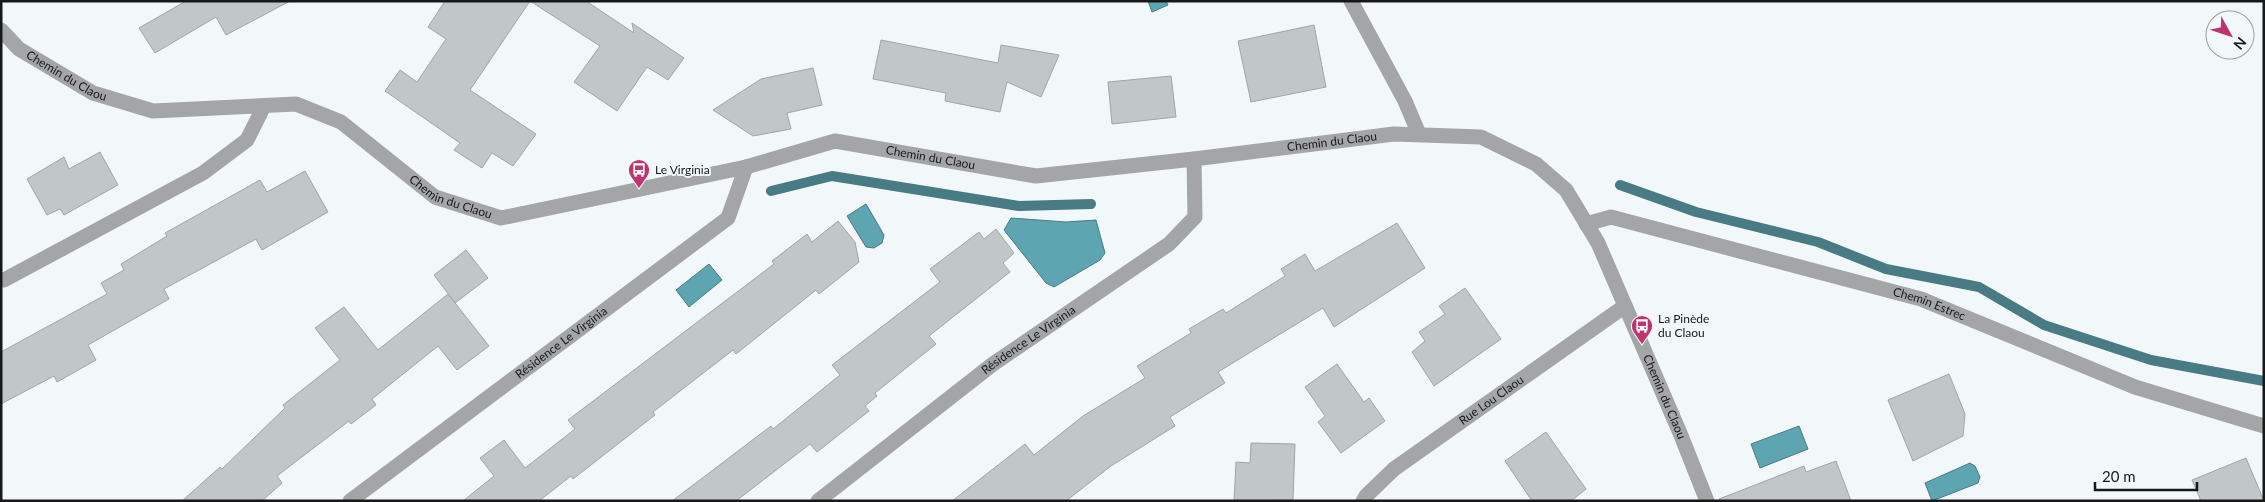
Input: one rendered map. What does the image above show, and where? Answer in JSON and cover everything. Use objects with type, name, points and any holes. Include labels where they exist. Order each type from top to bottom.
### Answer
[{"type":"street","points":[[1351,1],[1405,101],[1420,134]]},
{"type":"street","name":"Chemin du Claou","points":[[1,30],[19,49],[93,93],[154,111],[296,104],[341,122],[435,197],[501,218],[746,167],[835,141],[1036,176],[1194,159],[1394,134],[1481,137],[1536,164],[1566,190],[1598,243],[1680,432],[1707,501]]},
{"type":"street","points":[[4,280],[203,173],[247,140],[264,106]]},
{"type":"street","name":"Résidence Le Virginia","points":[[818,501],[993,364],[1169,244],[1195,217],[1194,159]]},
{"type":"street","name":"Résidence Le Virginia","points":[[350,501],[728,218],[746,167]]},
{"type":"street","name":"Chemin Estrec","points":[[1586,224],[1611,217],[1920,299],[2135,387],[2264,426]]},
{"type":"street","name":"Rue Lou Claou","points":[[1363,501],[1394,468],[1625,306]]},
{"type":"water","points":[[1148,1],[1166,1],[1168,5],[1152,12]]},
{"type":"water","points":[[866,204],[884,235],[882,243],[874,248],[866,247],[847,216]]},
{"type":"water","points":[[1011,218],[1066,222],[1096,220],[1105,253],[1100,260],[1054,287],[1046,283],[1004,230]]},
{"type":"water","points":[[709,264],[722,280],[689,307],[676,290]]},
{"type":"water","points":[[1799,426],[1808,449],[1760,468],[1751,444]]},
{"type":"water","points":[[1970,463],[1975,466],[1980,477],[1978,483],[1932,501],[1925,483]]},
{"type":"building","points":[[186,1],[290,1],[226,35],[216,17],[155,53],[139,28]]},
{"type":"building","points":[[445,1],[530,1],[470,90],[536,134],[513,166],[492,153],[482,168],[454,150],[460,143],[385,91],[400,70],[417,82],[446,39],[428,27]]},
{"type":"building","points":[[530,1],[586,1],[634,33],[632,23],[684,58],[668,80],[647,67],[617,111],[574,82],[600,46]]},
{"type":"building","points":[[1314,25],[1326,87],[1251,102],[1238,41]]},
{"type":"building","points":[[881,40],[998,63],[1001,45],[1059,55],[1041,97],[1007,82],[1000,112],[945,101],[946,93],[873,79]]},
{"type":"building","points":[[813,68],[822,105],[787,113],[791,129],[753,136],[713,110],[761,79]]},
{"type":"building","points":[[1171,76],[1176,117],[1112,124],[1108,82]]},
{"type":"building","points":[[100,152],[118,185],[64,215],[60,209],[47,215],[27,179],[64,157],[69,169]]},
{"type":"building","points":[[305,171],[328,212],[262,250],[256,239],[164,289],[169,299],[88,345],[96,360],[57,382],[54,376],[1,404],[1,352],[107,294],[101,283],[124,270],[121,264],[167,236],[165,233],[260,180],[267,192]]},
{"type":"building","points":[[838,221],[855,242],[859,262],[819,294],[816,290],[736,354],[733,350],[653,412],[655,415],[573,479],[571,476],[539,501],[463,501],[494,476],[480,458],[504,440],[525,468],[575,429],[568,420],[774,264],[772,261],[807,234],[812,242]]},
{"type":"building","points":[[1397,223],[1425,268],[1334,327],[1323,308],[1218,372],[1225,383],[1170,417],[1175,426],[1111,466],[1066,501],[952,501],[1025,444],[1034,455],[1083,416],[1145,378],[1137,366],[1191,333],[1189,329],[1223,309],[1226,313],[1285,276],[1281,269],[1305,254],[1315,271]]},
{"type":"building","points":[[996,229],[1014,253],[1003,263],[1010,272],[929,336],[936,344],[875,393],[877,396],[865,406],[869,411],[817,452],[810,444],[736,501],[672,501],[771,426],[773,429],[840,375],[832,365],[940,282],[930,269],[979,232],[984,239]]},
{"type":"building","points":[[466,250],[488,278],[455,303],[434,275]]},
{"type":"building","points":[[1465,288],[1501,339],[1434,386],[1412,352],[1425,341],[1419,332],[1445,314],[1439,306]]},
{"type":"building","points":[[448,294],[489,346],[457,370],[438,346],[372,399],[376,405],[351,424],[349,421],[277,476],[282,483],[262,501],[182,501],[220,467],[222,469],[285,408],[283,405],[340,360],[315,328],[344,307],[378,350]]},
{"type":"building","points":[[1337,364],[1364,402],[1369,398],[1385,421],[1341,453],[1318,422],[1325,416],[1305,387]]},
{"type":"building","points":[[1949,374],[1965,414],[1963,436],[1913,461],[1888,400]]},
{"type":"building","points":[[1546,432],[1586,489],[1571,501],[1532,501],[1505,461]]},
{"type":"building","points":[[1251,443],[1295,444],[1293,500],[1234,501],[1236,462],[1250,463]]},
{"type":"building","points":[[2246,458],[2264,501],[2201,501],[2192,480]]},
{"type":"building","points":[[1836,461],[1851,501],[1719,501],[1719,499],[1804,466],[1806,472]]},
{"type":"waterway","points":[[771,191],[832,176],[1019,206],[1091,204]]},
{"type":"waterway","points":[[1620,185],[1696,212],[1818,242],[1886,269],[1979,287],[2044,325],[2151,360],[2264,381]]},
{"type":"place","name":"Le Virginia","points":[[639,189]]},
{"type":"place","name":"La Pinède du Claou","points":[[1642,345]]}]
